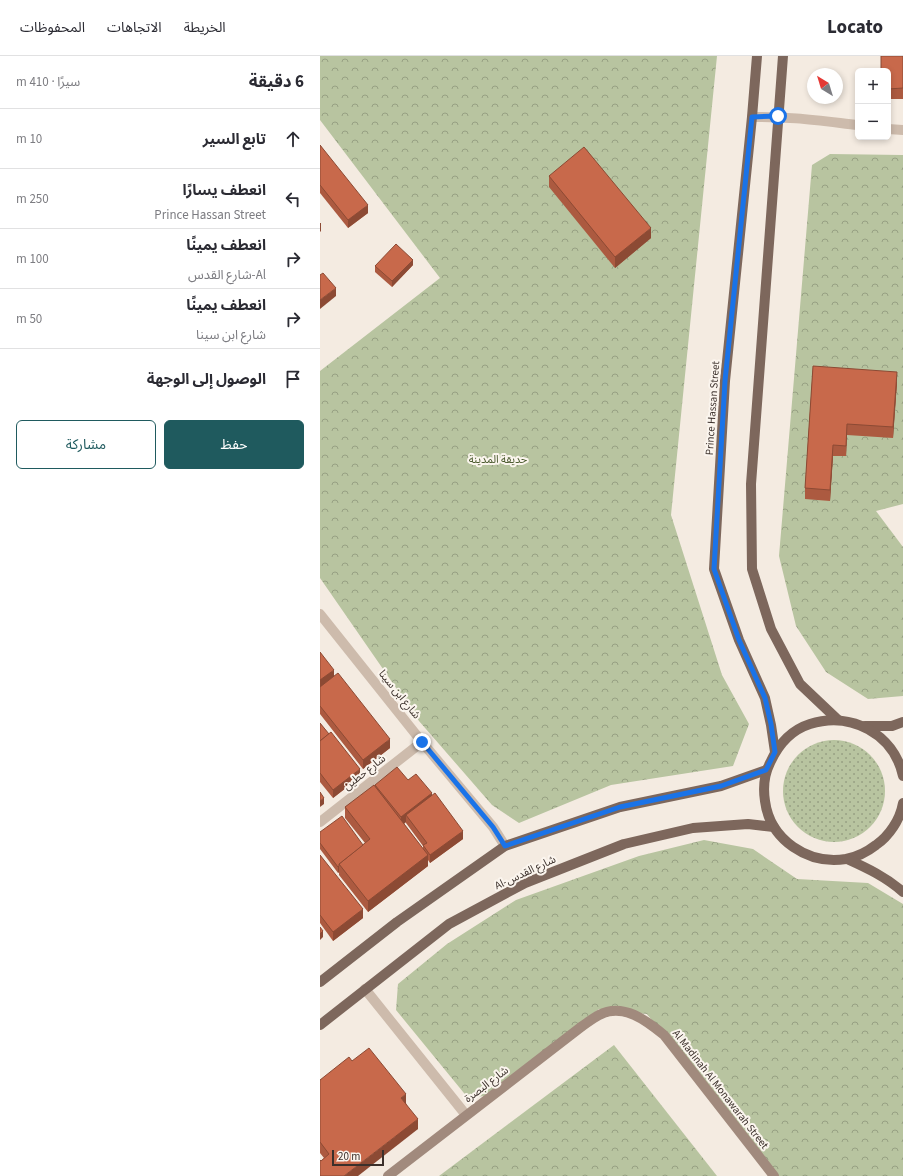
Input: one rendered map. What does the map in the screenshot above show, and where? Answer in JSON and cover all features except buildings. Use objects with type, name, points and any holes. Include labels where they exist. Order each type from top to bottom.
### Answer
[{"type":"main road","name":"Prince Hassan Street","points":[[757,56],[725,381],[714,569],[739,640],[765,698],[775,752]]},
{"type":"main road","points":[[783,56],[751,484],[752,569],[771,629],[800,684],[838,720]]},
{"type":"main road","points":[[903,722],[892,726],[865,726],[838,720],[808,724],[796,731],[784,741],[775,752],[766,770],[764,789],[766,809],[774,827],[784,840],[813,858],[830,860],[847,859],[866,852],[883,841],[895,825],[903,807],[903,803]]},
{"type":"main road","points":[[865,726],[882,738],[895,755],[903,776]]},
{"type":"main road","points":[[320,982],[397,922],[505,846],[620,807],[721,786],[766,770]]},
{"type":"main road","name":"Al-شارع القدس","points":[[320,1025],[449,924],[525,883],[624,844],[693,828],[748,824],[774,827]]},
{"type":"main road","points":[[847,859],[870,869],[894,884],[903,892]]},
{"type":"main road","name":"Al Madinah Al Monawarah Street","points":[[600,1014],[613,1011],[638,1016],[650,1023],[664,1035],[774,1176]]},
{"type":"main road","name":"شارع البصرة","points":[[388,1176],[581,1027],[600,1014]]},
{"type":"street","points":[[752,117],[778,116],[855,125]]},
{"type":"street","points":[[891,129],[903,130]]},
{"type":"street","name":"شارع ابن سينا","points":[[320,614],[422,742],[493,827],[505,846]]},
{"type":"street","name":"شارع حطين","points":[[320,822],[422,742]]},
{"type":"street","points":[[365,989],[466,1115]]},
{"type":"green space","name":"حديقة المدينة","points":[[320,56],[717,56],[671,515],[722,675],[749,724],[733,766],[611,785],[519,823],[492,805],[419,721],[320,578],[320,371],[440,278],[320,120]]},
{"type":"green space","points":[[830,154],[903,155],[903,504],[876,511],[903,547],[903,696],[868,699],[826,672],[796,626],[779,556],[812,165]]},
{"type":"green space","points":[[834,740],[854,744],[862,748],[870,755],[877,763],[881,771],[885,791],[881,811],[877,819],[870,827],[862,834],[854,838],[834,842],[814,838],[806,834],[798,827],[791,819],[787,811],[783,791],[787,771],[791,763],[798,755],[806,748],[814,744]]},
{"type":"green space","points":[[704,840],[753,849],[797,879],[868,883],[903,904],[903,1176],[776,1176],[647,1014],[599,1009],[484,1096],[468,1098],[396,1010],[398,984],[447,944],[516,900],[639,856]]},
{"type":"green space","points":[[614,1045],[717,1176],[439,1176]]},
{"type":"route","points":[[422,742],[493,827],[505,846],[620,807],[721,786],[766,770],[775,752],[765,698],[739,640],[714,569],[725,381],[752,117],[778,116]]}]
